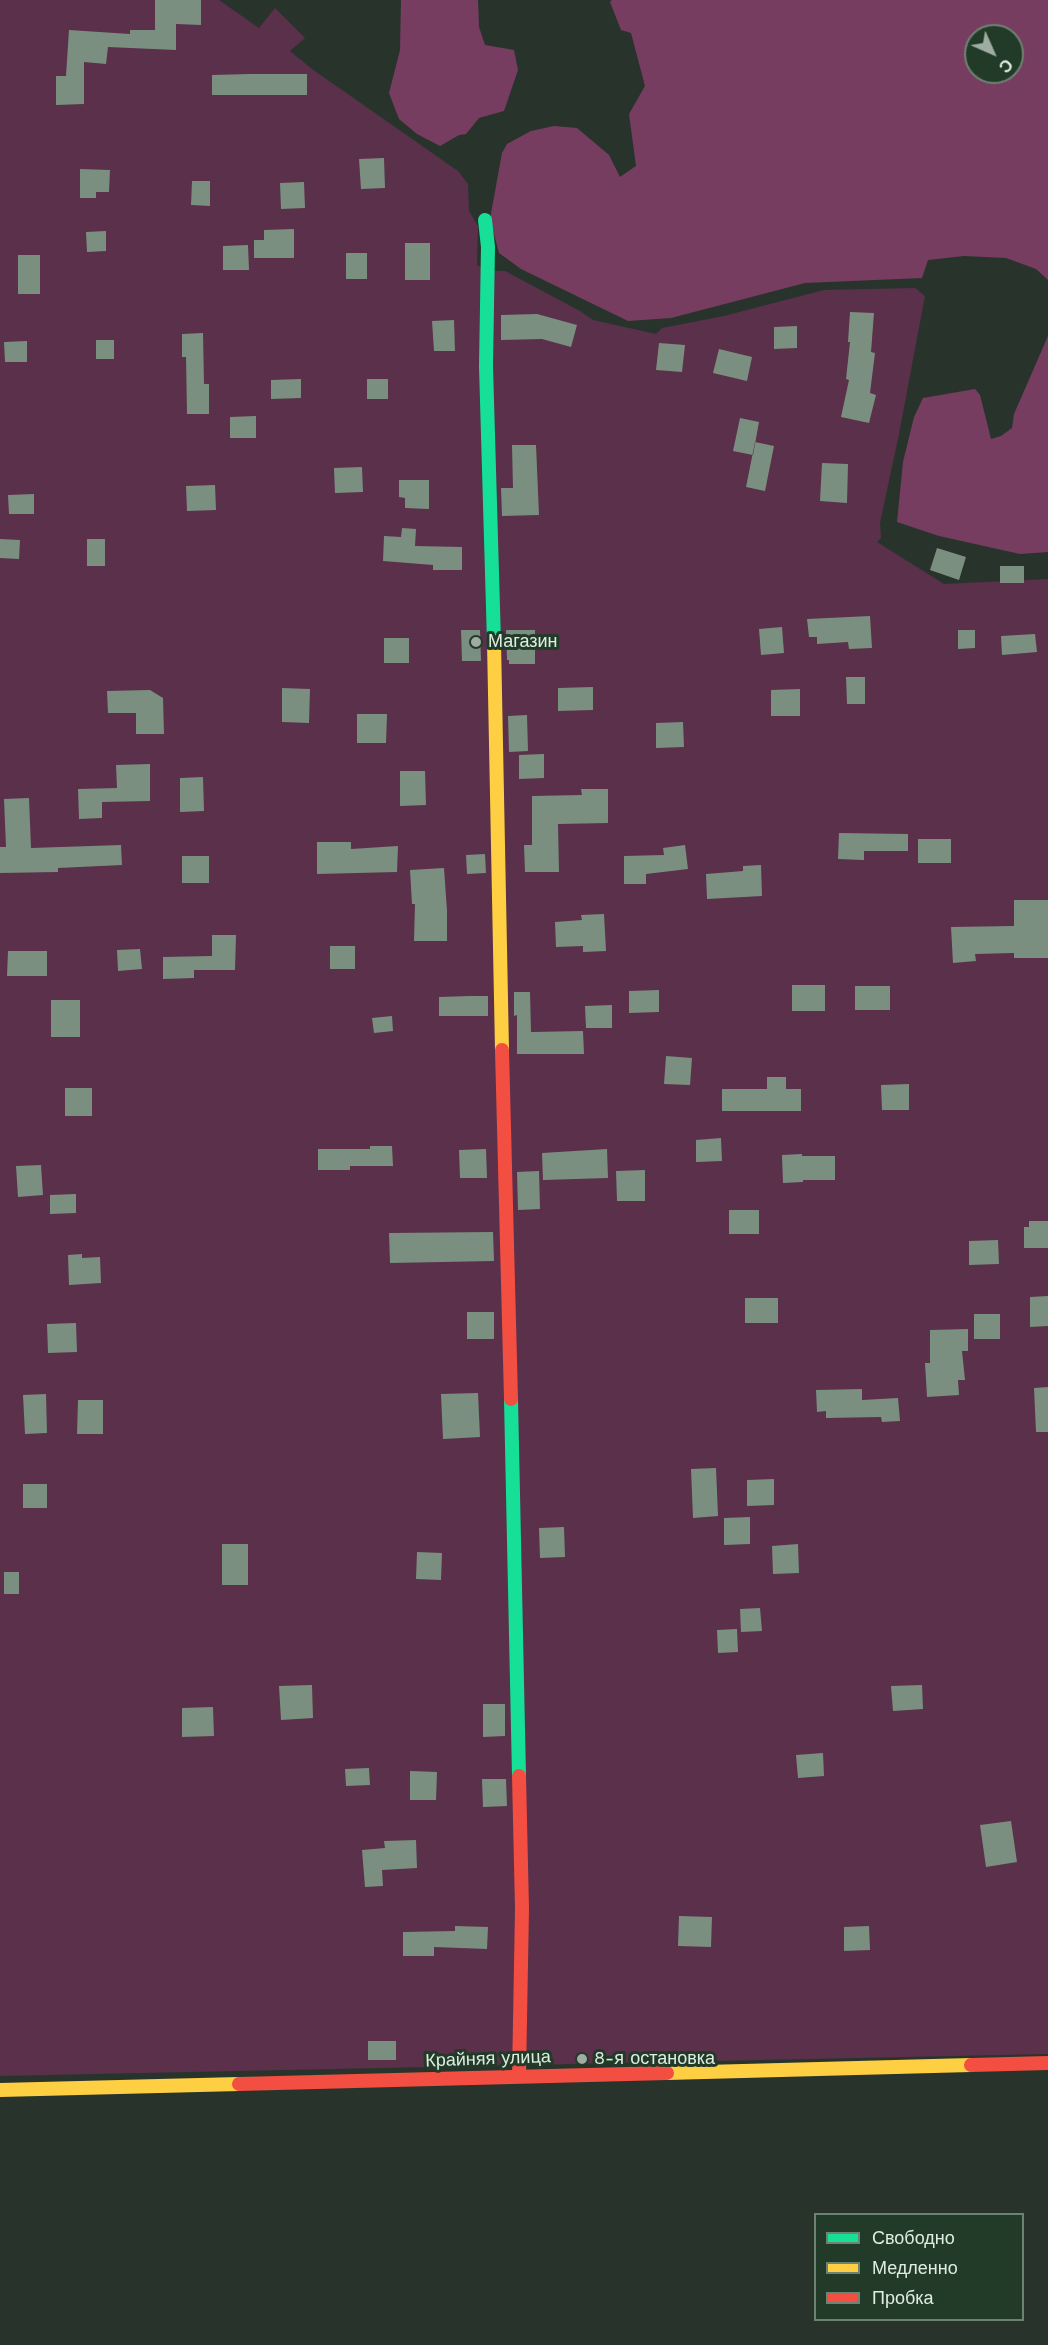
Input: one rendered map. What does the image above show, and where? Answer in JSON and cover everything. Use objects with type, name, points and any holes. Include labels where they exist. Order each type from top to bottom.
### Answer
[{"type":"street","points":[[485,220],[488,247],[486,366],[489,522],[495,682],[503,1133],[522,1909],[519,2076]]},
{"type":"street","name":"Крайняя улица","points":[[0,2090],[1048,2063]]},
{"type":"shaded area","points":[[0,0],[219,0],[259,28],[275,8],[305,38],[290,51],[312,69],[458,171],[468,184],[469,211],[478,226],[477,265],[492,271],[505,271],[593,320],[656,334],[662,328],[724,316],[824,290],[915,288],[925,296],[880,523],[881,538],[877,542],[944,584],[1048,579],[1048,2054],[0,2076]]},
{"type":"shaded area","points":[[401,0],[478,0],[479,27],[485,45],[514,50],[518,70],[504,111],[479,118],[466,134],[459,135],[440,146],[417,134],[399,119],[389,93],[400,50]]},
{"type":"shaded area","points":[[612,0],[1048,0],[1048,280],[1036,269],[1006,258],[964,256],[928,260],[922,278],[805,283],[671,318],[628,321],[521,269],[499,253],[490,219],[502,153],[507,144],[531,131],[554,126],[577,128],[609,155],[620,177],[636,166],[629,114],[645,86],[631,33],[621,30],[610,2]]},
{"type":"shaded area","points":[[1048,336],[1048,552],[1020,554],[939,536],[897,522],[903,462],[914,417],[923,398],[975,389],[980,395],[991,439],[1001,436],[1012,428],[1014,414]]},
{"type":"building","points":[[155,0],[201,0],[201,25],[176,24],[176,50],[108,47],[106,64],[84,62],[84,104],[56,105],[56,76],[66,76],[69,30],[130,34],[130,30],[155,30]]},
{"type":"building","points":[[307,74],[307,95],[212,95],[212,75]]},
{"type":"building","points":[[384,158],[385,188],[361,189],[359,159]]},
{"type":"building","points":[[80,169],[110,170],[109,192],[96,192],[96,198],[80,198]]},
{"type":"building","points":[[192,181],[210,181],[210,206],[191,205]]},
{"type":"building","points":[[304,182],[305,208],[281,209],[280,183]]},
{"type":"building","points":[[294,229],[294,258],[254,258],[254,240],[264,240],[264,230]]},
{"type":"building","points":[[106,231],[106,251],[87,252],[86,232]]},
{"type":"building","points":[[405,243],[430,243],[430,280],[405,280]]},
{"type":"building","points":[[248,245],[249,270],[223,270],[223,246]]},
{"type":"building","points":[[346,253],[367,253],[367,279],[346,279]]},
{"type":"building","points":[[18,255],[40,255],[40,294],[18,294]]},
{"type":"building","points":[[850,312],[874,313],[871,352],[875,353],[870,393],[876,395],[869,423],[841,417],[849,380],[846,379]]},
{"type":"building","points":[[537,314],[577,325],[571,347],[542,339],[501,340],[501,315]]},
{"type":"building","points":[[454,320],[455,351],[434,351],[432,321]]},
{"type":"building","points":[[797,326],[797,348],[774,349],[774,327]]},
{"type":"building","points":[[203,333],[204,384],[209,384],[209,414],[187,414],[186,357],[182,357],[182,334]]},
{"type":"building","points":[[96,340],[114,340],[114,359],[96,359]]},
{"type":"building","points":[[27,341],[27,362],[5,362],[4,342]]},
{"type":"building","points":[[659,343],[685,345],[682,372],[656,370]]},
{"type":"building","points":[[719,349],[752,357],[747,381],[713,373]]},
{"type":"building","points":[[301,379],[301,398],[271,399],[271,380]]},
{"type":"building","points":[[367,379],[388,379],[388,399],[367,399]]},
{"type":"building","points":[[256,416],[256,438],[230,438],[230,417]]},
{"type":"building","points":[[740,418],[759,422],[753,455],[733,451]]},
{"type":"building","points":[[755,442],[774,446],[765,491],[746,487]]},
{"type":"building","points":[[512,445],[536,445],[539,515],[502,516],[501,488],[513,488]]},
{"type":"building","points":[[822,463],[848,464],[847,503],[820,501]]},
{"type":"building","points":[[362,467],[363,492],[335,493],[334,468]]},
{"type":"building","points":[[399,480],[429,480],[429,509],[405,508],[405,498],[399,497]]},
{"type":"building","points":[[215,485],[216,510],[187,511],[186,486]]},
{"type":"building","points":[[34,494],[34,514],[9,514],[8,495]]},
{"type":"building","points":[[402,528],[416,529],[415,546],[462,547],[462,570],[433,570],[433,565],[383,561],[384,536],[401,537]]},
{"type":"building","points":[[0,539],[20,540],[19,559],[0,558]]},
{"type":"building","points":[[87,539],[105,539],[105,566],[87,566]]},
{"type":"building","points":[[937,548],[966,557],[959,580],[930,570]]},
{"type":"building","points":[[1000,566],[1024,566],[1024,583],[1000,583]]},
{"type":"building","points":[[870,616],[872,648],[849,649],[848,642],[817,644],[817,637],[809,637],[807,619]]},
{"type":"building","points":[[782,627],[784,653],[761,655],[759,629]]},
{"type":"building","points":[[461,630],[480,630],[481,661],[462,661]]},
{"type":"building","points":[[506,630],[535,630],[535,664],[509,664]]},
{"type":"building","points":[[958,630],[975,630],[975,648],[958,649]]},
{"type":"building","points":[[1035,634],[1037,652],[1002,655],[1001,636]]},
{"type":"building","points":[[384,638],[409,638],[409,663],[384,663]]},
{"type":"building","points":[[846,677],[865,677],[865,704],[847,704]]},
{"type":"building","points":[[593,687],[593,710],[558,711],[558,688]]},
{"type":"building","points":[[282,688],[310,689],[309,723],[282,722]]},
{"type":"building","points":[[800,689],[800,716],[771,716],[771,690]]},
{"type":"building","points":[[150,690],[163,698],[164,734],[136,734],[136,713],[108,713],[107,691]]},
{"type":"building","points":[[357,714],[387,714],[386,743],[357,743]]},
{"type":"building","points":[[527,715],[528,751],[509,752],[508,716]]},
{"type":"building","points":[[683,722],[684,747],[656,748],[656,723]]},
{"type":"building","points":[[544,754],[544,778],[519,779],[519,755]]},
{"type":"building","points":[[150,764],[150,801],[102,802],[102,818],[79,819],[78,789],[117,788],[116,765]]},
{"type":"building","points":[[400,771],[425,771],[426,805],[400,806]]},
{"type":"building","points":[[203,777],[204,811],[180,812],[180,778]]},
{"type":"building","points":[[581,789],[608,789],[608,823],[558,824],[559,872],[525,872],[524,845],[532,845],[532,796],[582,795]]},
{"type":"building","points":[[29,798],[31,848],[121,845],[122,865],[58,868],[58,872],[0,873],[0,847],[6,847],[4,799]]},
{"type":"building","points":[[839,833],[908,834],[908,851],[864,851],[864,860],[838,859]]},
{"type":"building","points":[[918,839],[951,839],[951,863],[918,863]]},
{"type":"building","points":[[317,842],[351,842],[351,849],[398,846],[397,872],[317,874]]},
{"type":"building","points":[[685,845],[688,869],[646,874],[646,884],[624,884],[624,856],[664,855],[663,848]]},
{"type":"building","points":[[485,854],[486,873],[467,874],[466,855]]},
{"type":"building","points":[[182,856],[209,856],[209,883],[182,883]]},
{"type":"building","points":[[761,865],[762,896],[707,899],[706,874],[743,871],[743,866]]},
{"type":"building","points":[[444,868],[447,941],[414,941],[415,904],[412,904],[410,870]]},
{"type":"building","points":[[1014,900],[1048,900],[1048,958],[1014,958],[1014,953],[975,954],[976,961],[953,963],[951,927],[1014,926]]},
{"type":"building","points":[[604,914],[606,951],[583,952],[583,946],[556,947],[555,922],[582,920],[581,915]]},
{"type":"building","points":[[212,935],[236,935],[235,970],[194,970],[194,978],[163,979],[163,957],[212,956]]},
{"type":"building","points":[[330,946],[355,946],[355,969],[330,969]]},
{"type":"building","points":[[140,949],[142,969],[118,971],[117,950]]},
{"type":"building","points":[[8,951],[47,951],[47,976],[7,976]]},
{"type":"building","points":[[792,985],[825,985],[825,1011],[792,1011]]},
{"type":"building","points":[[855,986],[890,986],[890,1010],[855,1010]]},
{"type":"building","points":[[659,990],[659,1012],[629,1013],[629,991]]},
{"type":"building","points":[[514,992],[530,992],[531,1032],[583,1031],[584,1054],[517,1054],[517,1015],[514,1016]]},
{"type":"building","points":[[488,996],[488,1016],[439,1016],[439,997]]},
{"type":"building","points":[[51,1000],[80,1000],[80,1037],[51,1037]]},
{"type":"building","points":[[612,1005],[612,1028],[586,1028],[585,1006]]},
{"type":"building","points":[[392,1016],[393,1031],[374,1033],[372,1018]]},
{"type":"building","points":[[666,1056],[692,1058],[690,1085],[664,1084]]},
{"type":"building","points":[[767,1077],[786,1077],[786,1089],[801,1089],[801,1111],[722,1111],[722,1089],[767,1089]]},
{"type":"building","points":[[909,1084],[909,1110],[882,1110],[881,1085]]},
{"type":"building","points":[[65,1088],[92,1088],[92,1116],[65,1116]]},
{"type":"building","points":[[721,1138],[722,1161],[696,1162],[696,1140]]},
{"type":"building","points":[[370,1146],[392,1146],[393,1166],[350,1166],[350,1170],[318,1170],[318,1149],[370,1149]]},
{"type":"building","points":[[486,1149],[487,1178],[460,1178],[459,1150]]},
{"type":"building","points":[[607,1149],[608,1178],[543,1180],[542,1153]]},
{"type":"building","points":[[802,1154],[802,1156],[835,1156],[835,1180],[803,1180],[803,1182],[783,1183],[782,1155]]},
{"type":"building","points":[[41,1165],[43,1195],[18,1197],[16,1166]]},
{"type":"building","points":[[645,1170],[645,1201],[617,1201],[616,1171]]},
{"type":"building","points":[[539,1171],[540,1209],[518,1210],[517,1172]]},
{"type":"building","points":[[76,1194],[76,1213],[50,1214],[50,1195]]},
{"type":"building","points":[[729,1210],[759,1210],[759,1234],[729,1234]]},
{"type":"building","points":[[1029,1221],[1048,1221],[1048,1248],[1024,1248],[1024,1227],[1029,1227]]},
{"type":"building","points":[[493,1232],[494,1261],[390,1263],[389,1233]]},
{"type":"building","points":[[998,1240],[999,1264],[969,1265],[969,1241]]},
{"type":"building","points":[[82,1254],[82,1258],[100,1257],[101,1283],[69,1285],[68,1255]]},
{"type":"building","points":[[1048,1296],[1048,1326],[1030,1327],[1030,1297]]},
{"type":"building","points":[[745,1298],[778,1298],[778,1323],[745,1323]]},
{"type":"building","points":[[467,1312],[494,1312],[494,1339],[467,1339]]},
{"type":"building","points":[[974,1314],[1000,1314],[1000,1339],[974,1339]]},
{"type":"building","points":[[76,1323],[77,1352],[48,1353],[47,1324]]},
{"type":"building","points":[[968,1329],[968,1351],[962,1351],[965,1380],[958,1380],[959,1395],[927,1397],[925,1363],[930,1363],[930,1330]]},
{"type":"building","points":[[1048,1387],[1048,1432],[1036,1432],[1034,1388]]},
{"type":"building","points":[[862,1389],[862,1400],[898,1398],[900,1421],[882,1422],[881,1417],[826,1418],[826,1411],[817,1412],[816,1390]]},
{"type":"building","points":[[478,1393],[480,1437],[443,1439],[441,1394]]},
{"type":"building","points":[[46,1394],[47,1433],[25,1434],[23,1395]]},
{"type":"building","points":[[78,1400],[103,1400],[103,1434],[77,1434]]},
{"type":"building","points":[[716,1468],[718,1516],[693,1518],[691,1469]]},
{"type":"building","points":[[774,1479],[774,1505],[747,1506],[747,1480]]},
{"type":"building","points":[[23,1484],[47,1484],[47,1508],[23,1508]]},
{"type":"building","points":[[750,1517],[750,1544],[724,1545],[724,1518]]},
{"type":"building","points":[[564,1527],[565,1557],[540,1558],[539,1528]]},
{"type":"building","points":[[222,1544],[248,1544],[248,1585],[222,1585]]},
{"type":"building","points":[[798,1544],[799,1573],[773,1574],[772,1546]]},
{"type":"building","points":[[417,1552],[442,1553],[441,1580],[416,1579]]},
{"type":"building","points":[[4,1572],[19,1572],[19,1594],[4,1594]]},
{"type":"building","points":[[760,1608],[762,1631],[741,1632],[740,1609]]},
{"type":"building","points":[[737,1629],[738,1652],[718,1653],[717,1630]]},
{"type":"building","points":[[312,1685],[313,1718],[281,1720],[279,1686]]},
{"type":"building","points":[[922,1685],[923,1709],[893,1711],[891,1686]]},
{"type":"building","points":[[483,1704],[505,1704],[505,1736],[483,1737]]},
{"type":"building","points":[[213,1707],[214,1736],[182,1737],[182,1708]]},
{"type":"building","points":[[823,1753],[824,1776],[798,1778],[796,1755]]},
{"type":"building","points":[[369,1768],[370,1785],[346,1786],[345,1769]]},
{"type":"building","points":[[410,1771],[437,1772],[436,1800],[410,1800]]},
{"type":"building","points":[[482,1779],[506,1779],[507,1806],[483,1807]]},
{"type":"building","points":[[1011,1821],[1017,1862],[986,1867],[980,1825]]},
{"type":"building","points":[[416,1840],[417,1868],[382,1870],[383,1886],[365,1887],[362,1850],[385,1848],[384,1841]]},
{"type":"building","points":[[679,1916],[712,1917],[711,1947],[678,1946]]},
{"type":"building","points":[[455,1926],[488,1927],[487,1949],[434,1947],[434,1956],[403,1956],[403,1932],[455,1931]]},
{"type":"building","points":[[869,1926],[870,1950],[844,1951],[844,1927]]},
{"type":"building","points":[[368,2041],[396,2041],[396,2060],[368,2060]]},
{"type":"traffic: fast","points":[[485,220],[488,247],[486,366],[494,642]]},
{"type":"traffic: fast","points":[[511,1399],[519,1776]]},
{"type":"traffic: slow","points":[[494,642],[502,1050]]},
{"type":"traffic: slow","points":[[667,2073],[971,2065]]},
{"type":"traffic: slow","points":[[0,2090],[239,2084]]},
{"type":"traffic: jam","points":[[502,1050],[511,1399]]},
{"type":"traffic: jam","points":[[519,1776],[522,1909],[519,2076]]},
{"type":"traffic: jam","points":[[971,2065],[1048,2063]]},
{"type":"traffic: jam","points":[[239,2084],[667,2073]]},
{"type":"place","name":"Магазин","points":[[476,642]]},
{"type":"place","name":"8-я остановка","points":[[582,2059]]}]
